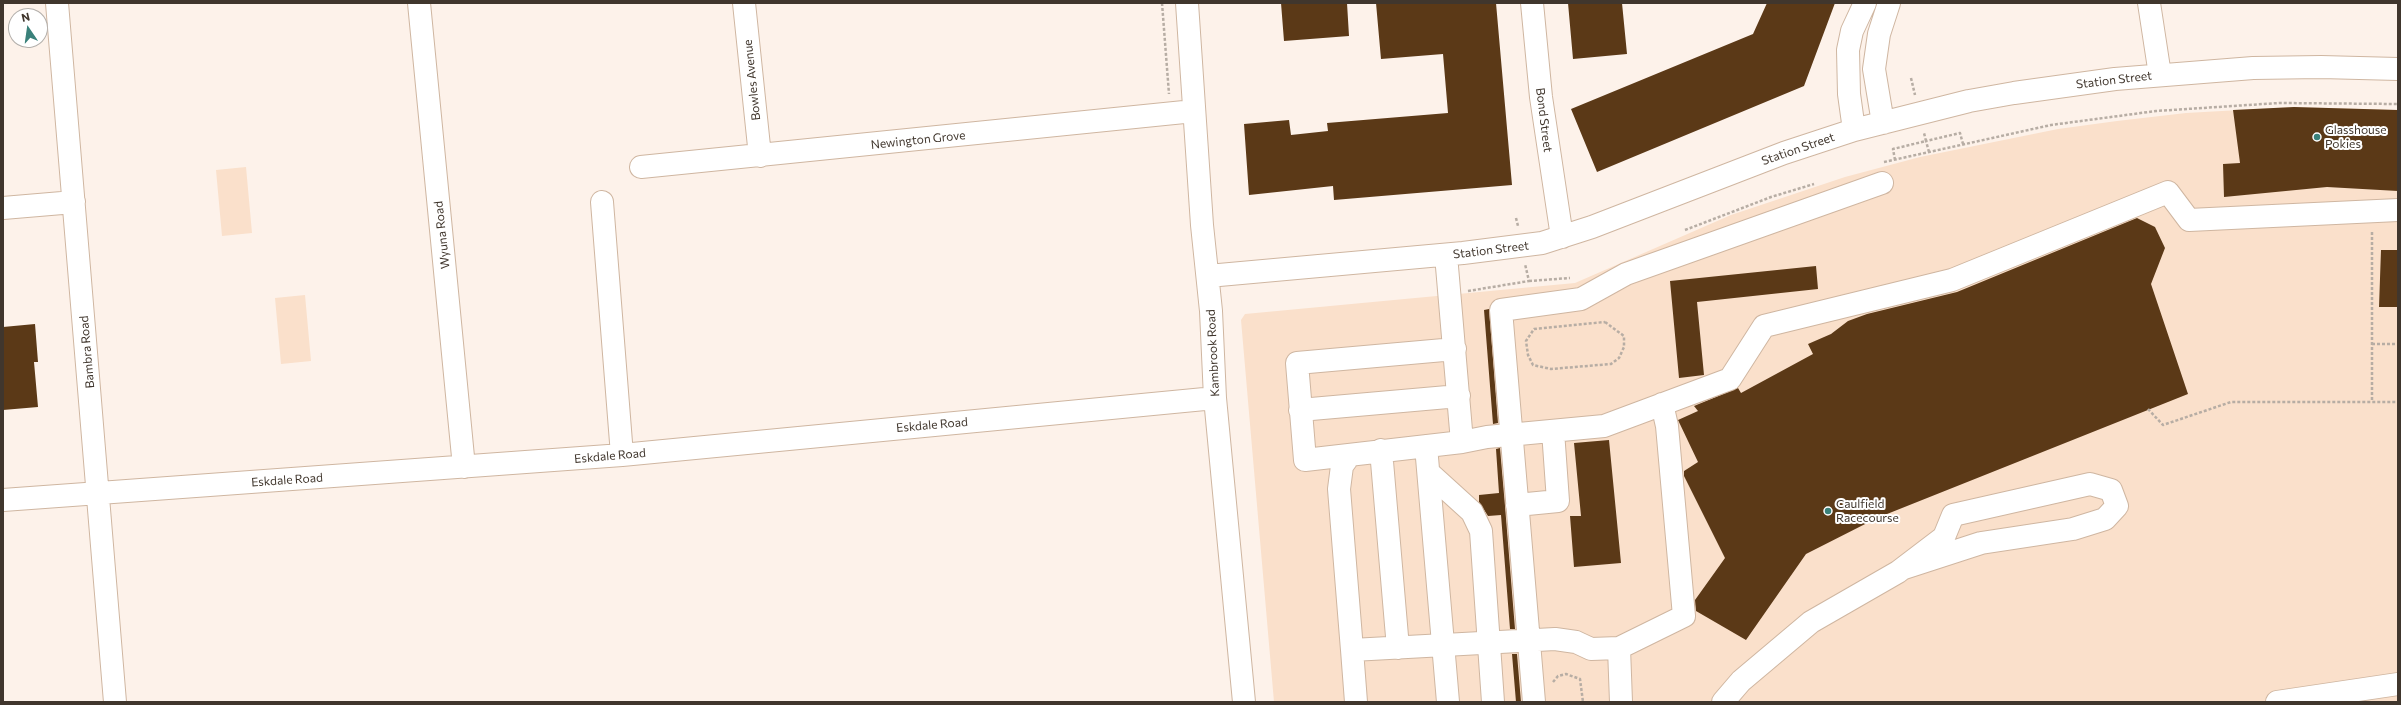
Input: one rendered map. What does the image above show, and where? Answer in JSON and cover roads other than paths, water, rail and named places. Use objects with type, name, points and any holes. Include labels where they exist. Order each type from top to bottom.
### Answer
[{"type":"street","name":"Bambra Road","points":[[57,3],[116,702]]},
{"type":"street","name":"Wyuna Road","points":[[419,3],[464,467]]},
{"type":"street","name":"Bowles Avenue","points":[[744,3],[760,156]]},
{"type":"street","name":"Kambrook Road","points":[[1187,3],[1194,112],[1208,276],[1215,398],[1244,702]]},
{"type":"street","name":"Bond Street","points":[[1532,3],[1541,97],[1562,237]]},
{"type":"street","points":[[1854,130],[1849,94],[1848,50],[1852,31],[1865,3]]},
{"type":"street","points":[[1883,122],[1874,69],[1879,34],[1890,3]]},
{"type":"street","points":[[2149,3],[2160,75]]},
{"type":"street","name":"Station Street","points":[[1208,276],[1522,247],[1562,237],[1712,179],[1854,130],[1969,101],[2006,94],[2160,75],[2286,67],[2398,69]]},
{"type":"street","name":"Newington Grove","points":[[641,166],[760,156],[1194,112]]},
{"type":"street","points":[[1534,702],[1510,435],[1501,310],[1581,299],[1626,274],[1879,173]]},
{"type":"street","points":[[1455,350],[1297,362],[1305,460],[1350,456],[1381,450],[1462,442],[1510,435],[1604,426],[1730,379],[1764,326],[1952,280],[2168,192],[2189,220],[2398,210]]},
{"type":"street","points":[[3,208],[74,202]]},
{"type":"street","points":[[602,202],[622,455]]},
{"type":"street","points":[[1446,255],[1462,442]]},
{"type":"street","points":[[1300,410],[1459,396]]},
{"type":"street","name":"Eskdale Road","points":[[3,500],[622,455],[1215,398]]},
{"type":"street","points":[[1352,650],[1529,640],[1569,640],[1591,649],[1620,648],[1684,616],[1667,426],[1662,404]]},
{"type":"street","points":[[1517,504],[1558,501],[1553,431]]},
{"type":"street","points":[[1426,446],[1448,702]]},
{"type":"street","points":[[1381,450],[1398,648]]},
{"type":"street","points":[[1350,456],[1342,466],[1339,489],[1356,702]]},
{"type":"street","points":[[1429,473],[1472,512],[1481,531],[1493,702]]},
{"type":"street","points":[[1723,702],[1741,681],[1811,622],[1904,568],[1944,537],[1953,515],[2090,484],[2111,490],[2116,506],[2105,519],[2073,529],[1981,543],[1904,568]]},
{"type":"street","points":[[1620,648],[1621,702]]},
{"type":"street","points":[[2277,702],[2398,684]]},
{"type":"place","name":"Glasshouse Pokies","points":[[2317,137]]},
{"type":"place","name":"Caulfield Racecourse","points":[[1828,511]]}]
